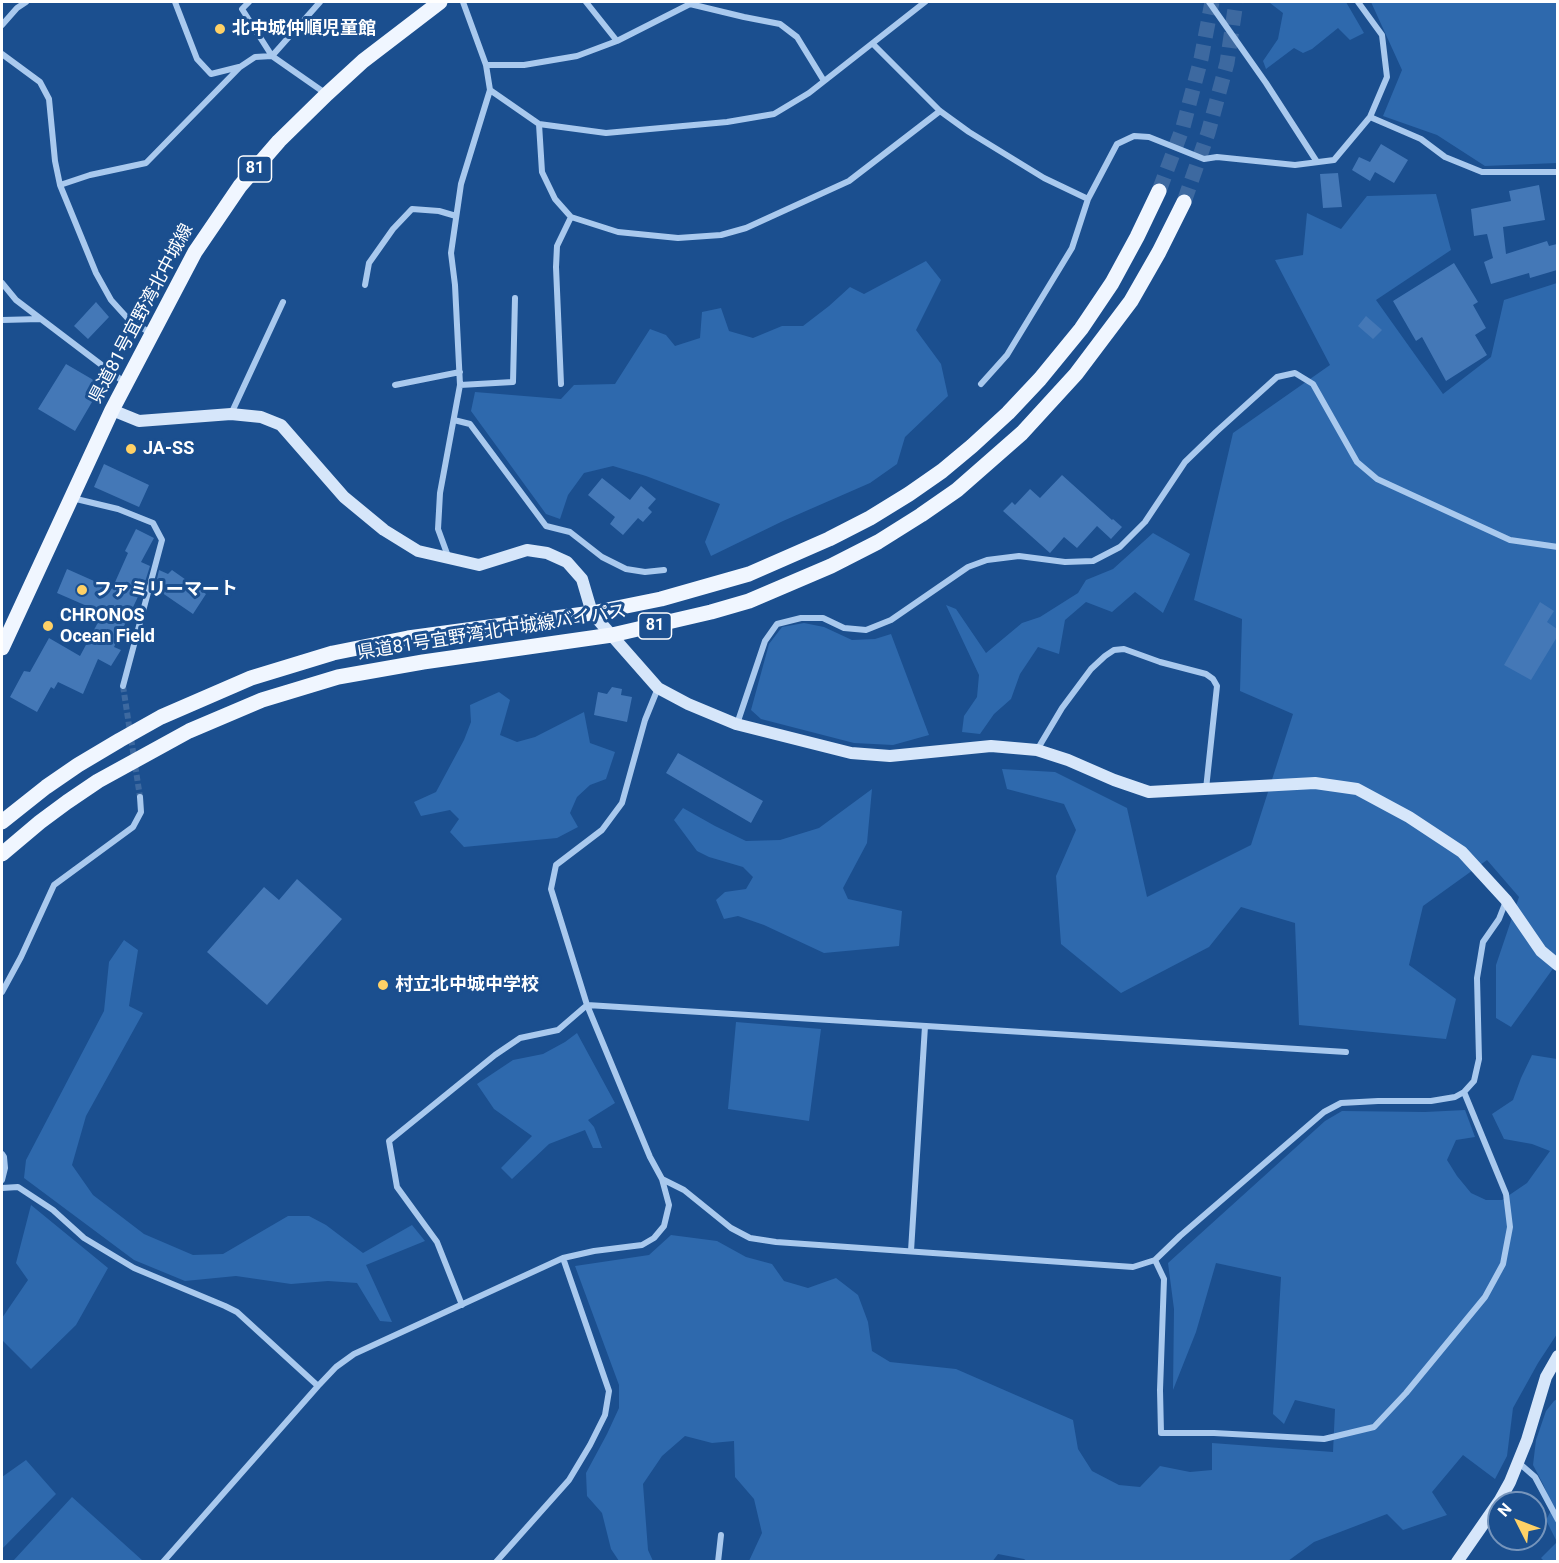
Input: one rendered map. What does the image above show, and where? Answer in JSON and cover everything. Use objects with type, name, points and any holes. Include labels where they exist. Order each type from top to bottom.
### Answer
[{"type":"main road","name":"県道81号宜野湾北中城線","points":[[2,648],[112,410],[195,252],[240,186],[279,141],[363,61],[440,2]]},
{"type":"main road","name":"県道81号宜野湾北中城線バイパス","points":[[2,822],[46,787],[120,740],[161,717],[251,678],[333,653],[408,638],[592,613],[661,600],[749,574],[830,539],[870,518],[942,471],[972,446],[1008,413],[1063,352],[1112,283],[1159,191]]},
{"type":"main road","name":"県道81号宜野湾北中城線バイパス","points":[[2,854],[58,808],[108,775],[189,731],[262,700],[338,677],[423,662],[612,635],[674,622],[749,601],[831,566],[878,542],[957,490],[1022,433],[1076,374],[1131,301],[1184,202]]},
{"type":"street","points":[[2,25],[16,5],[26,2]]},
{"type":"street","points":[[175,2],[197,59],[211,74],[240,67]]},
{"type":"street","points":[[249,2],[243,9],[272,56],[327,94]]},
{"type":"street","points":[[60,185],[90,175],[146,163],[240,67],[255,57],[272,56],[320,2]]},
{"type":"street","points":[[450,559],[438,529],[440,493],[460,385],[455,285],[451,253],[461,184],[490,90],[486,65],[463,2]]},
{"type":"street","points":[[586,2],[617,41]]},
{"type":"street","points":[[490,90],[539,124],[606,133],[727,122],[774,114],[809,93],[873,44],[922,2]]},
{"type":"street","points":[[1209,2],[1266,83],[1317,162]]},
{"type":"street","points":[[981,384],[1007,355],[1072,248],[1088,199],[1117,144],[1134,136],[1149,137],[1204,159],[1217,157],[1295,165],[1334,160],[1370,117],[1387,77],[1382,35],[1358,2]]},
{"type":"street","points":[[486,65],[524,65],[577,56],[617,41],[690,4],[744,18],[780,24],[797,37],[824,81]]},
{"type":"street","points":[[873,44],[940,111],[969,132],[1044,178],[1088,199]]},
{"type":"street","points":[[2,54],[40,82],[49,99],[55,161],[60,185],[96,273],[111,300],[131,322],[152,333]]},
{"type":"street","points":[[539,124],[542,172],[555,199],[571,217],[618,232],[678,238],[721,236],[746,228],[849,181],[940,111]]},
{"type":"street","points":[[1370,117],[1421,139],[1445,158],[1482,172],[1557,172]]},
{"type":"street","points":[[365,285],[369,263],[393,229],[412,209],[439,211],[456,216]]},
{"type":"street","points":[[561,384],[557,246],[571,217]]},
{"type":"street","points":[[2,283],[16,300],[126,383]]},
{"type":"street","points":[[460,385],[513,382],[515,298]]},
{"type":"street","points":[[231,414],[283,302]]},
{"type":"street","points":[[2,327],[2,320],[40,319]]},
{"type":"street","points":[[395,385],[460,372]]},
{"type":"street","points":[[736,724],[765,641],[777,624],[801,618],[823,618],[844,627],[866,630],[891,620],[968,567],[987,560],[1019,556],[1065,562],[1093,561],[1120,546],[1145,522],[1185,462],[1216,432],[1277,377],[1295,373],[1313,384],[1357,462],[1377,478],[1510,540],[1557,547]]},
{"type":"street","points":[[112,410],[140,422],[231,414],[261,417],[281,425],[345,497],[384,530],[418,551],[479,565],[527,550],[547,553],[567,562],[582,579],[592,613],[658,688],[688,704],[736,724],[851,753],[890,756],[991,746],[1037,750],[1149,792],[1315,783],[1357,789],[1409,817],[1462,852],[1506,900],[1541,951],[1557,965]]},
{"type":"street","points":[[454,420],[470,424],[546,526],[570,532],[602,557],[626,569],[645,572],[664,570]]},
{"type":"street","points":[[72,498],[118,508],[153,523],[162,540],[123,686]]},
{"type":"street","points":[[1037,750],[1062,708],[1091,669],[1114,650],[1124,649],[1160,662],[1206,674],[1213,679],[1217,686],[1206,789]]},
{"type":"street","points":[[163,1562],[318,1386],[336,1367],[354,1354],[563,1258],[594,1251],[642,1245],[654,1238],[664,1226],[669,1205],[662,1179],[650,1157],[587,1005],[551,889],[556,865],[602,830],[622,803],[645,720],[658,688]]},
{"type":"street","points":[[2,992],[54,885],[133,827],[141,812],[140,797]]},
{"type":"street","points":[[662,1179],[684,1190],[731,1228],[750,1238],[776,1242],[1133,1267],[1155,1260],[1324,1112],[1341,1103],[1431,1101],[1455,1097],[1464,1092],[1474,1081],[1479,1059],[1478,978],[1483,942],[1499,919],[1506,900]]},
{"type":"street","points":[[462,1305],[437,1242],[398,1187],[389,1141],[495,1055],[520,1038],[558,1030],[587,1005],[1346,1052]]},
{"type":"street","points":[[911,1251],[925,1026]]},
{"type":"street","points":[[1155,1260],[1164,1280],[1160,1390],[1161,1433],[1214,1433],[1324,1439],[1374,1427],[1406,1394],[1485,1296],[1503,1264],[1510,1227],[1506,1194],[1464,1092]]},
{"type":"street","points":[[2,1154],[5,1168],[2,1180]]},
{"type":"street","points":[[2,1188],[18,1187],[53,1210],[84,1238],[134,1268],[237,1312],[318,1386]]},
{"type":"street","points":[[496,1562],[569,1480],[605,1415],[609,1391],[563,1258]]},
{"type":"street","points":[[1457,1562],[1500,1500],[1519,1463],[1546,1377],[1557,1356]]},
{"type":"street","points":[[1519,1463],[1535,1477],[1557,1520]]},
{"type":"street","points":[[718,1562],[721,1535]]},
{"type":"shaded area","points":[[1270,2],[1346,2],[1364,33],[1350,40],[1338,28],[1312,49],[1303,53],[1294,48],[1266,69],[1263,61],[1278,39],[1283,13]]},
{"type":"shaded area","points":[[1371,2],[1557,2],[1557,163],[1485,166],[1437,135],[1383,116],[1402,70]]},
{"type":"shaded area","points":[[1436,194],[1451,250],[1376,300],[1443,394],[1491,357],[1504,300],[1557,283],[1557,963],[1511,1027],[1496,1018],[1496,965],[1519,897],[1487,860],[1423,906],[1409,965],[1456,999],[1446,1039],[1299,1025],[1295,923],[1241,907],[1209,947],[1121,993],[1061,944],[1056,876],[1076,830],[1064,804],[1007,789],[1002,769],[1055,772],[1127,808],[1147,897],[1251,845],[1293,714],[1240,691],[1242,619],[1194,600],[1233,433],[1330,365],[1275,260],[1303,255],[1307,213],[1341,229],[1367,196]]},
{"type":"shaded area","points":[[926,261],[941,280],[916,330],[941,364],[948,396],[905,437],[897,464],[870,483],[711,556],[705,542],[720,504],[613,466],[584,473],[568,495],[560,519],[546,514],[471,411],[475,392],[561,399],[574,385],[615,384],[650,329],[666,335],[675,346],[700,338],[702,312],[721,308],[729,331],[753,338],[782,326],[803,326],[850,287],[864,294]]},
{"type":"shaded area","points":[[1153,533],[1190,554],[1163,613],[1135,592],[1112,612],[1086,602],[1065,620],[1059,654],[1038,647],[1020,674],[1011,699],[994,714],[980,734],[962,732],[964,716],[977,697],[979,675],[946,605],[956,609],[986,653],[1022,623],[1040,617],[1078,593],[1086,580],[1113,569]]},
{"type":"shaded area","points":[[804,623],[824,627],[852,640],[875,639],[891,634],[929,735],[893,745],[854,743],[761,719],[751,710],[769,644],[782,627]]},
{"type":"shaded area","points":[[499,692],[510,700],[500,735],[517,742],[535,737],[584,712],[590,743],[615,752],[606,779],[590,785],[577,797],[570,813],[578,827],[557,838],[464,847],[450,832],[459,819],[450,810],[421,816],[414,802],[436,792],[464,740],[471,722],[470,705]]},
{"type":"shaded area","points":[[872,789],[867,843],[843,888],[848,899],[902,911],[899,946],[824,953],[764,925],[738,916],[724,919],[716,900],[725,892],[746,889],[753,877],[743,867],[697,851],[674,820],[683,808],[746,841],[780,840],[819,828]]},
{"type":"shaded area","points":[[124,940],[138,950],[129,1006],[143,1013],[86,1116],[72,1165],[93,1195],[144,1234],[193,1255],[223,1254],[288,1216],[309,1216],[326,1225],[363,1253],[412,1225],[425,1241],[366,1265],[392,1322],[380,1321],[357,1283],[328,1281],[291,1284],[236,1276],[185,1281],[134,1260],[24,1178],[26,1160],[104,1011],[109,962]]},
{"type":"shaded area","points":[[736,1022],[821,1029],[809,1121],[728,1109]]},
{"type":"shaded area","points":[[577,1033],[615,1103],[588,1120],[594,1127],[602,1148],[593,1148],[585,1130],[549,1144],[512,1179],[501,1168],[532,1136],[494,1109],[477,1084],[513,1060],[543,1054]]},
{"type":"shaded area","points":[[1532,1055],[1557,1059],[1557,1334],[1513,1408],[1507,1456],[1495,1479],[1463,1455],[1432,1492],[1447,1515],[1403,1530],[1387,1514],[1314,1542],[1288,1561],[1028,1562],[1024,1559],[998,1554],[992,1562],[749,1561],[762,1533],[754,1499],[735,1477],[734,1441],[712,1443],[685,1436],[662,1456],[643,1484],[648,1550],[653,1561],[619,1561],[611,1549],[602,1513],[587,1496],[586,1473],[619,1408],[619,1385],[575,1266],[649,1255],[671,1235],[717,1241],[746,1257],[772,1264],[784,1281],[808,1288],[836,1278],[858,1295],[868,1322],[872,1351],[890,1362],[956,1369],[1073,1420],[1078,1449],[1092,1471],[1119,1485],[1140,1487],[1160,1466],[1190,1472],[1212,1470],[1212,1443],[1333,1452],[1335,1409],[1295,1400],[1284,1424],[1273,1414],[1281,1277],[1216,1263],[1196,1332],[1173,1390],[1174,1309],[1168,1263],[1325,1121],[1342,1111],[1465,1110],[1475,1137],[1456,1140],[1447,1160],[1471,1193],[1486,1200],[1502,1200],[1527,1183],[1550,1151],[1532,1144],[1504,1139],[1492,1114],[1513,1100]]},
{"type":"shaded area","points":[[31,1205],[108,1268],[76,1325],[31,1369],[2,1340],[2,1318],[28,1280],[16,1263]]},
{"type":"shaded area","points":[[1557,1399],[1558,1559],[1544,1561],[1541,1558],[1557,1542],[1547,1522],[1553,1507],[1533,1465],[1536,1440],[1546,1411]]},
{"type":"shaded area","points":[[26,1460],[56,1494],[2,1549],[2,1477]]},
{"type":"shaded area","points":[[72,1497],[143,1561],[13,1561]]},
{"type":"building","points":[[1381,144],[1408,160],[1394,183],[1375,172],[1370,181],[1352,170],[1359,157],[1370,162]]},
{"type":"building","points":[[1338,173],[1342,207],[1323,208],[1320,174]]},
{"type":"building","points":[[1539,185],[1545,220],[1503,227],[1506,254],[1547,241],[1549,246],[1557,244],[1557,270],[1530,278],[1529,273],[1491,284],[1484,262],[1493,258],[1487,234],[1474,236],[1471,209],[1511,201],[1509,191]]},
{"type":"building","points":[[1454,263],[1478,302],[1473,305],[1486,328],[1475,335],[1487,355],[1446,381],[1422,337],[1416,341],[1393,301]]},
{"type":"building","points":[[96,302],[109,317],[88,339],[74,326]]},
{"type":"building","points":[[1366,316],[1382,330],[1373,339],[1358,326]]},
{"type":"building","points":[[66,364],[102,385],[75,431],[38,409]]},
{"type":"building","points":[[104,464],[149,485],[139,507],[94,487]]},
{"type":"building","points":[[1062,475],[1122,527],[1111,539],[1097,526],[1077,548],[1064,537],[1050,553],[1003,511],[1012,502],[1015,505],[1030,489],[1040,498]]},
{"type":"building","points":[[602,478],[630,500],[641,486],[656,499],[648,508],[652,512],[643,522],[638,518],[623,535],[610,524],[615,517],[588,495]]},
{"type":"building","points":[[136,529],[154,538],[141,562],[150,566],[145,582],[114,647],[121,650],[111,666],[98,659],[83,694],[58,682],[54,689],[51,687],[37,712],[10,697],[24,671],[30,672],[49,638],[80,656],[103,613],[57,593],[67,569],[112,589],[128,553],[125,551]]},
{"type":"building","points":[[159,570],[168,574],[172,570],[206,594],[193,614],[155,588]]},
{"type":"building","points":[[1540,602],[1554,611],[1547,622],[1557,629],[1557,637],[1531,680],[1504,665]]},
{"type":"building","points":[[612,687],[622,689],[621,695],[632,697],[627,722],[594,715],[598,692],[607,694]]},
{"type":"building","points":[[678,753],[763,801],[751,823],[666,773]]},
{"type":"building","points":[[297,879],[342,919],[267,1005],[207,952],[264,887],[279,900]]},
{"type":"tunnel","points":[[1159,191],[1183,127],[1201,59],[1212,2]]},
{"type":"tunnel","points":[[1184,202],[1208,133],[1227,63],[1236,2]]},
{"type":"tunnel","points":[[123,686],[140,797]]},
{"type":"place","name":"北中城仲順児童館","points":[[220,29]]},
{"type":"place","name":"JA-SS","points":[[131,449]]},
{"type":"place","name":"ファミリーマート","points":[[82,590]]},
{"type":"place","name":"CHRONOS Ocean Field","points":[[48,626]]},
{"type":"place","name":"村立北中城中学校","points":[[383,985]]}]
